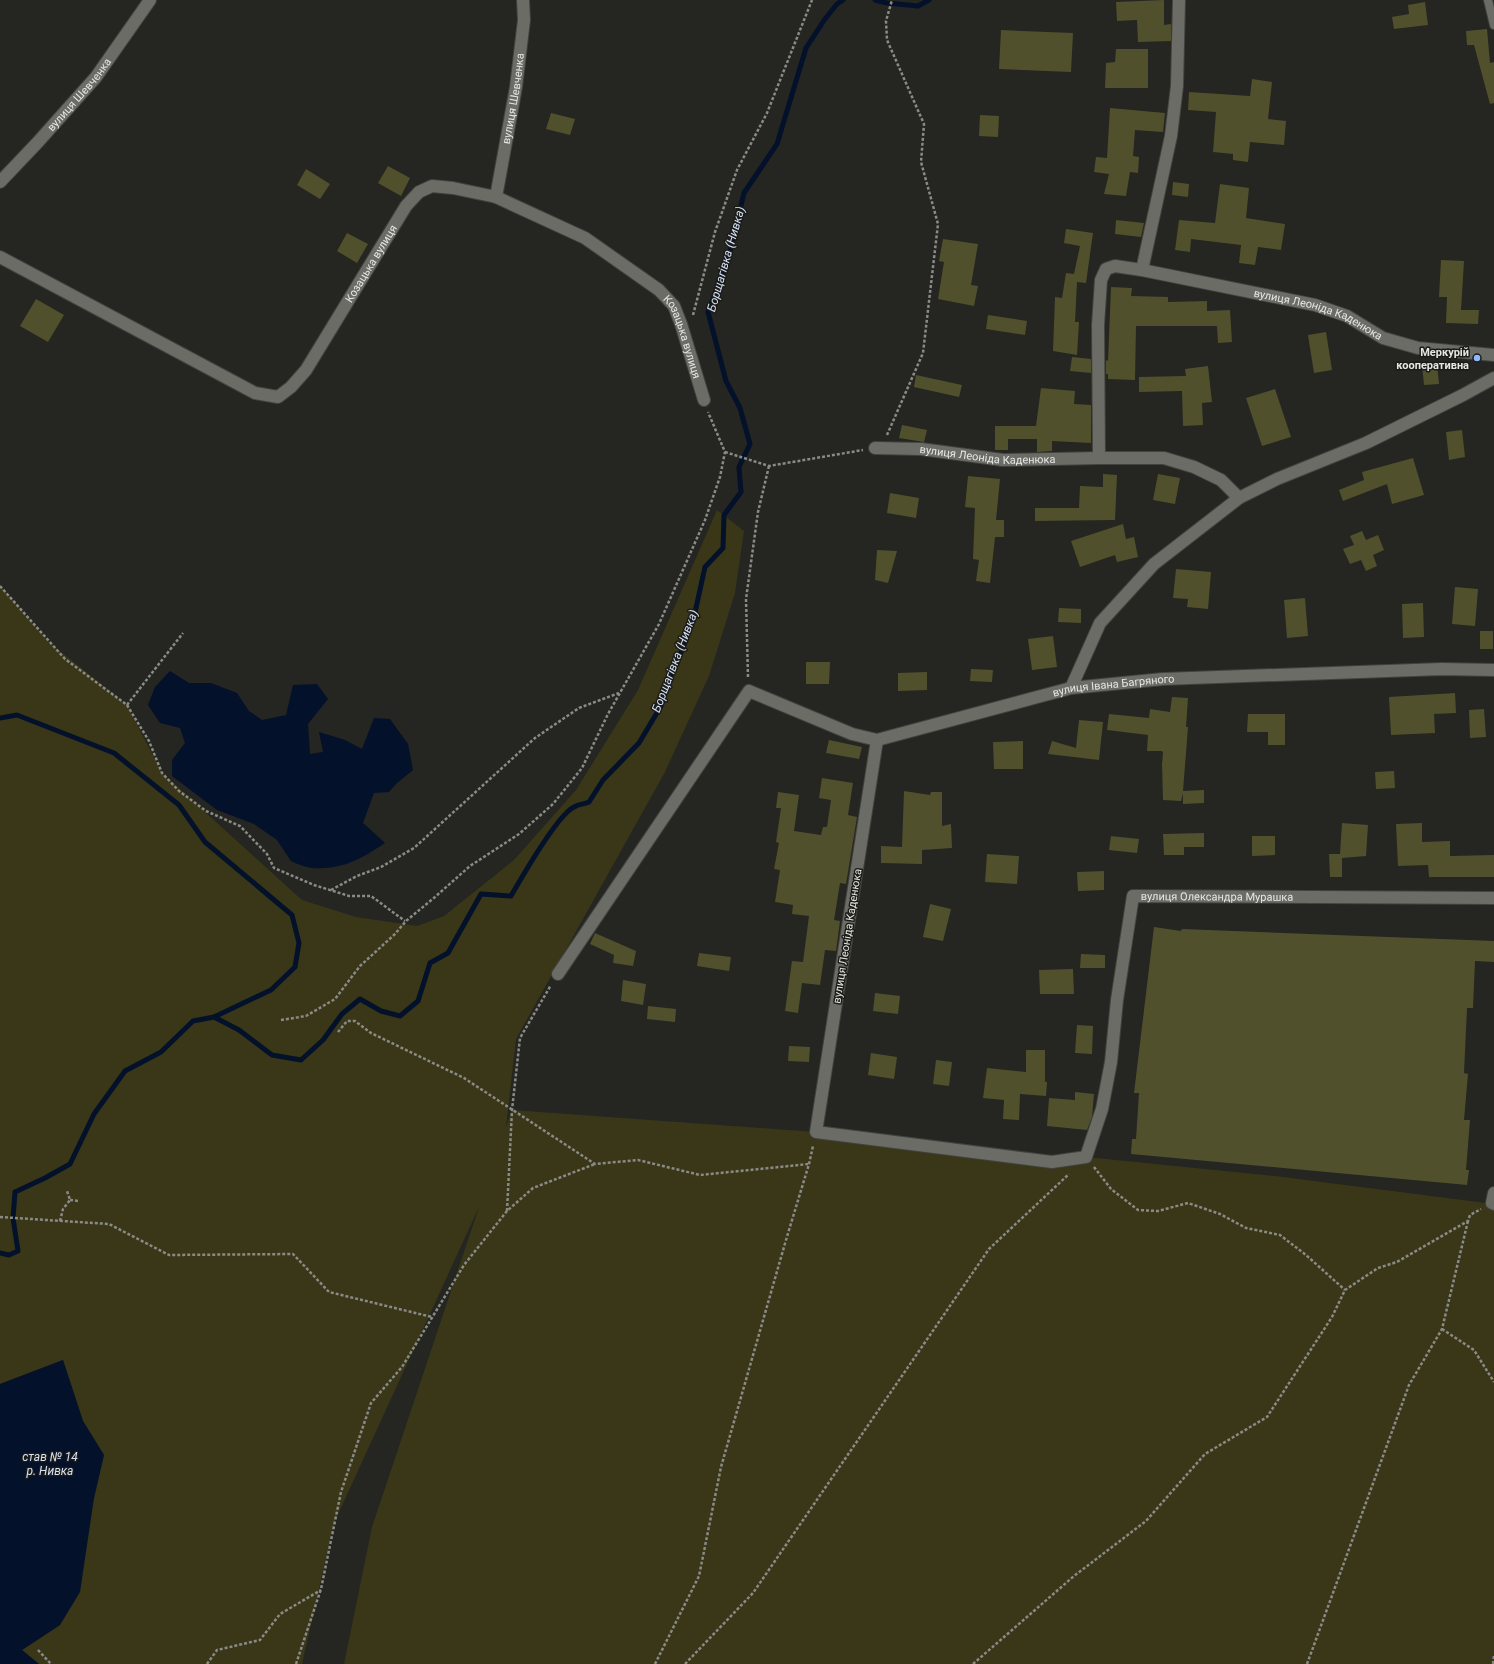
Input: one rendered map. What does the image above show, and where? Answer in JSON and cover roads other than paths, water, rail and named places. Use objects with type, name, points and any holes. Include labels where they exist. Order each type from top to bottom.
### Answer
[{"type":"street","name":"вулиця Шевченка","points":[[0,182],[96,77],[150,0]]},
{"type":"street","name":"вулиця Шевченка","points":[[496,197],[516,87],[524,20],[524,0]]},
{"type":"street","points":[[1142,270],[1171,136],[1176,86],[1179,0]]},
{"type":"street","name":"Козацька вулиця","points":[[0,257],[255,393],[278,397],[291,387],[306,370],[406,206],[419,192],[432,186],[452,188],[496,197],[585,238],[659,290],[674,306],[704,400]]},
{"type":"street","name":"вулиця Леоніда Каденюка","points":[[1099,458],[1098,325],[1101,280],[1106,269],[1115,266],[1142,270],[1315,305],[1347,316],[1383,338],[1418,348],[1494,355]]},
{"type":"street","points":[[1071,688],[1100,624],[1154,564],[1239,498],[1277,479],[1366,443],[1494,378]]},
{"type":"street","name":"вулиця Леоніда Каденюка","points":[[876,448],[921,449],[1002,460],[1164,458],[1194,467],[1221,480],[1239,498]]},
{"type":"street","name":"вулиця Івана Багряного","points":[[558,974],[749,691],[852,734],[877,740],[1071,688],[1163,679],[1442,669],[1494,670]]},
{"type":"street","name":"вулиця Леоніда Каденюка","points":[[877,740],[816,1132],[1052,1162],[1086,1157]]},
{"type":"street","name":"вулиця Олександра Мурашка","points":[[1086,1157],[1102,1109],[1111,1062],[1117,1000],[1133,896],[1494,898]]},
{"type":"lane","points":[[1488,0],[1494,25]]},
{"type":"water","points":[[170,671],[189,683],[211,683],[237,693],[249,711],[262,720],[286,715],[293,685],[317,684],[328,699],[308,724],[310,754],[323,752],[319,732],[345,740],[362,749],[374,718],[390,719],[408,744],[413,770],[397,783],[389,792],[374,793],[363,823],[385,843],[368,854],[342,865],[323,868],[304,866],[291,861],[277,840],[254,824],[217,810],[172,776],[172,760],[185,743],[180,728],[160,723],[148,705],[155,687]]},
{"type":"water","name":"став № 14 р. Нивка","points":[[63,1360],[83,1421],[104,1455],[94,1498],[80,1592],[60,1625],[22,1650],[39,1664],[0,1664],[0,1384]]},
{"type":"waterway","name":"Борщагівка (Нивка)","points":[[0,1253],[9,1255],[18,1251],[13,1218],[15,1192],[70,1164],[94,1114],[125,1071],[161,1052],[193,1021],[214,1017],[239,1030],[272,1055],[301,1060],[323,1040],[342,1014],[360,999],[381,1011],[400,1016],[418,1001],[430,963],[448,953],[481,894],[511,896],[540,847],[567,812],[578,805],[589,802],[603,780],[639,743],[661,706],[668,683],[694,617],[705,567],[723,548],[724,515],[741,492],[739,467],[750,444],[740,408],[726,381],[708,312],[728,260],[744,193],[777,144],[806,48],[825,19],[837,4],[843,0]]},
{"type":"waterway","name":"Борщагівка (Нивка)","points":[[875,0],[887,3],[918,6],[929,0]]},
{"type":"waterway","points":[[0,718],[17,715],[114,753],[179,805],[205,842],[292,915],[299,943],[295,967],[271,990],[214,1017]]},
{"type":"place","name":"Меркурій кооперативна","points":[[1477,358]]}]
